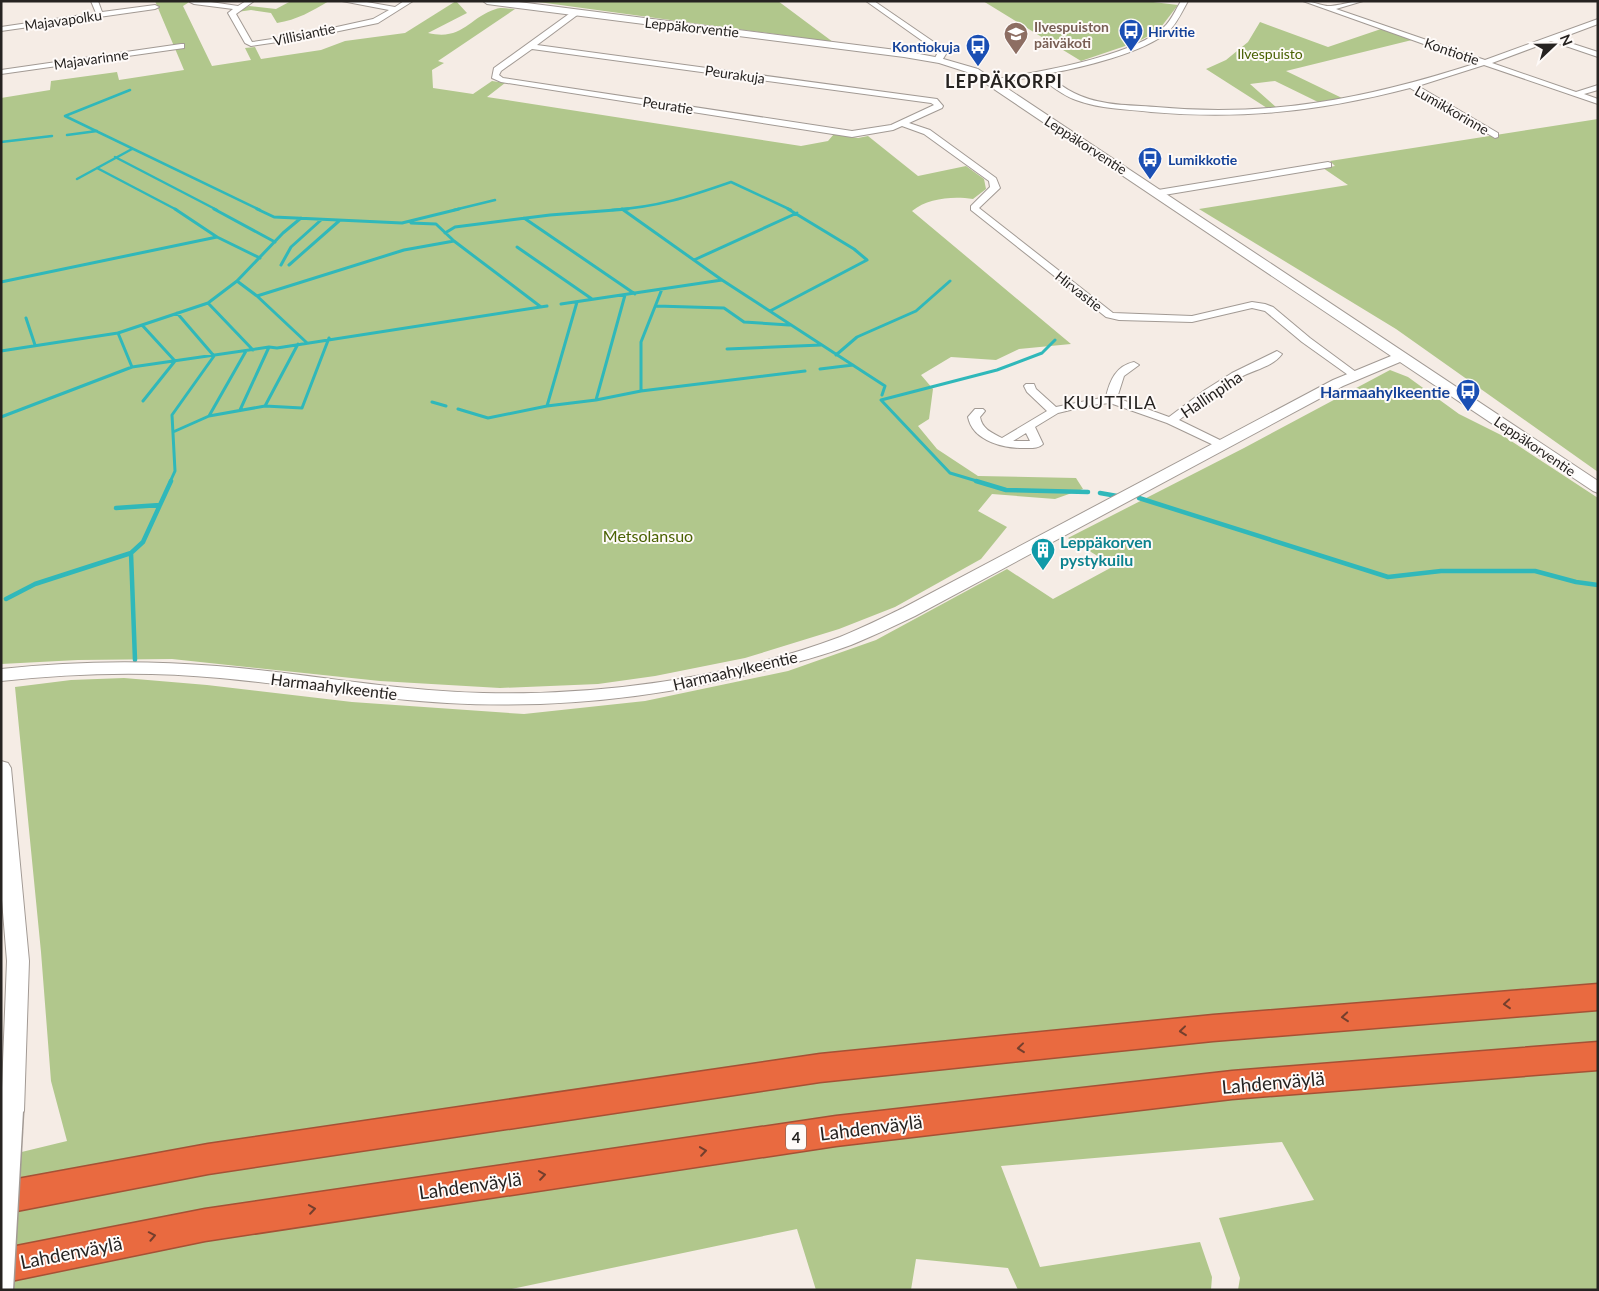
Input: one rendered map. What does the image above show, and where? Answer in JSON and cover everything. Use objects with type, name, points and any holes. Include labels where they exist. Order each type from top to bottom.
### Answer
[{"type":"highway","points":[[1,1198],[208,1159],[820,1068],[1213,1028],[1598,997]]},
{"type":"highway","name":"Lahdenväylä","points":[[1,1266],[205,1225],[836,1131],[1232,1085],[1598,1056]]},
{"type":"street","points":[[94,1],[100,15]]},
{"type":"street","points":[[194,2],[238,8],[251,1]]},
{"type":"street","points":[[345,1],[397,9]]},
{"type":"street","name":"Villisiantie","points":[[238,8],[232,13],[251,44],[305,36],[340,27],[371,22],[378,20],[410,1]]},
{"type":"street","name":"Leppäkorventie","points":[[487,1],[716,31],[765,35],[938,60],[963,66],[992,82],[1598,488]]},
{"type":"street","points":[[869,1],[939,48],[942,54],[938,60]]},
{"type":"street","points":[[992,82],[1040,74],[1146,44],[1168,28],[1185,1]]},
{"type":"street","name":"Kontiotie","points":[[1306,1],[1598,102]]},
{"type":"street","points":[[1330,8],[1360,1]]},
{"type":"street","name":"Majavapolku","points":[[1,29],[155,7]]},
{"type":"street","name":"Peuratie","points":[[576,13],[497,70],[494,74],[496,78],[852,134],[893,127],[936,108],[939,104]]},
{"type":"street","points":[[1040,74],[1072,95],[1088,101],[1185,112],[1289,110],[1354,99],[1410,85],[1551,40],[1598,21]]},
{"type":"street","points":[[1551,40],[1598,55]]},
{"type":"street","name":"Majavarinne","points":[[1,72],[181,46]]},
{"type":"street","name":"Peurakuja","points":[[530,46],[934,101],[939,104]]},
{"type":"street","name":"Lumikkorinne","points":[[1410,85],[1495,135]]},
{"type":"street","points":[[1578,94],[1598,87]]},
{"type":"street","name":"Hirvastie","points":[[902,123],[927,132],[993,180],[995,188],[977,203],[974,208],[1110,315],[1183,320],[1252,305],[1261,306],[1269,309],[1306,340],[1355,375]]},
{"type":"street","points":[[1158,193],[1328,165]]},
{"type":"street","name":"Hallinpiha","points":[[1171,421],[1215,387],[1236,374],[1274,358],[1277,354]]},
{"type":"street","name":"Harmaahylkeentie","points":[[1,675],[65,668],[182,669],[412,695],[481,699],[542,699],[598,695],[674,685],[748,670],[854,638],[951,590],[1355,375],[1402,357]]},
{"type":"street","points":[[1110,400],[1114,383],[1127,367],[1134,365]]},
{"type":"street","points":[[1030,386],[1031,390],[1054,411]]},
{"type":"street","points":[[1003,442],[1054,411],[1091,402],[1110,400],[1171,421],[1222,445]]},
{"type":"street","points":[[979,411],[974,417],[974,423],[985,434],[1003,442],[1016,446],[1037,444],[1029,427]]},
{"type":"street","points":[[1,768],[18,961],[2,1290]]},
{"type":"green space","name":"Metsolansuo","points":[[155,1],[191,1],[183,6],[212,66],[251,60],[245,48],[255,47],[261,59],[321,50],[345,41],[405,33],[456,1],[467,13],[428,33],[449,34],[458,31],[486,13],[496,9],[515,9],[438,61],[444,63],[432,70],[433,88],[473,94],[492,81],[505,83],[487,97],[801,146],[828,141],[834,134],[858,138],[868,136],[918,176],[966,166],[984,179],[986,189],[973,199],[941,199],[925,203],[912,211],[1071,344],[1019,349],[996,360],[951,357],[921,375],[933,389],[929,419],[918,426],[937,449],[978,476],[1076,478],[1083,489],[1055,499],[992,494],[978,511],[1007,527],[981,559],[895,607],[839,629],[745,658],[655,676],[598,684],[500,688],[380,681],[172,659],[78,660],[1,664],[1,98],[50,90],[51,81],[117,72],[119,80],[184,70]]},
{"type":"green space","points":[[291,1],[329,1],[310,12],[277,23],[271,13],[251,10],[237,12],[249,6],[276,9]]},
{"type":"green space","points":[[531,1],[778,1],[833,42]]},
{"type":"green space","points":[[983,1],[1145,1],[1178,5],[1158,31],[1137,42],[1081,61]]},
{"type":"green space","name":"Ilvespuisto","points":[[1260,22],[1328,47],[1381,29],[1412,40],[1286,71],[1342,98],[1318,102],[1275,81],[1250,84],[1277,108],[1267,108],[1206,69],[1226,60],[1248,42]]},
{"type":"green space","points":[[1598,119],[1598,472],[1396,329],[1199,209],[1348,185],[1323,168],[1335,166],[1330,161]]},
{"type":"green space","points":[[1390,370],[1408,377],[1459,414],[1505,437],[1598,498],[1598,1290],[1238,1290],[1240,1278],[1219,1218],[1314,1200],[1282,1142],[1001,1166],[1040,1267],[1200,1242],[1212,1277],[1211,1290],[1018,1290],[1008,1268],[916,1259],[911,1290],[816,1290],[797,1229],[507,1290],[1,1290],[1,1157],[67,1141],[51,1081],[41,952],[15,687],[71,680],[124,678],[207,685],[352,702],[524,714],[645,701],[788,671],[876,640],[1007,569],[1053,599],[1114,566],[1068,538],[1244,448]]},
{"type":"waterway","points":[[96,131],[65,116],[130,90]]},
{"type":"waterway","points":[[67,135],[96,131]]},
{"type":"waterway","points":[[96,131],[260,210]]},
{"type":"waterway","points":[[1,142],[52,136]]},
{"type":"waterway","points":[[116,158],[132,149]]},
{"type":"waterway","points":[[97,168],[116,158]]},
{"type":"waterway","points":[[116,158],[217,210]]},
{"type":"waterway","points":[[77,179],[97,168]]},
{"type":"waterway","points":[[97,168],[177,210]]},
{"type":"waterway","points":[[625,209],[673,200],[731,182],[791,210]]},
{"type":"waterway","points":[[454,210],[495,200]]},
{"type":"waterway","points":[[175,209],[217,237]]},
{"type":"waterway","points":[[214,209],[275,242]]},
{"type":"waterway","points":[[257,209],[274,217],[301,218]]},
{"type":"waterway","points":[[301,218],[402,223],[459,209]]},
{"type":"waterway","points":[[524,218],[623,209]]},
{"type":"waterway","points":[[612,210],[623,209]]},
{"type":"waterway","points":[[623,209],[722,280]]},
{"type":"waterway","points":[[788,209],[796,214]]},
{"type":"waterway","points":[[694,260],[796,214]]},
{"type":"waterway","points":[[770,311],[867,260],[854,249],[796,214]]},
{"type":"waterway","points":[[275,242],[301,218]]},
{"type":"waterway","points":[[445,233],[455,227],[524,218]]},
{"type":"waterway","points":[[524,218],[634,293]]},
{"type":"waterway","points":[[281,265],[291,247],[321,220]]},
{"type":"waterway","points":[[289,265],[339,221]]},
{"type":"waterway","points":[[411,223],[436,224],[445,233]]},
{"type":"waterway","points":[[445,233],[454,241]]},
{"type":"waterway","points":[[1,282],[217,237]]},
{"type":"waterway","points":[[217,237],[259,258]]},
{"type":"waterway","points":[[257,296],[404,250],[454,241]]},
{"type":"waterway","points":[[454,241],[541,307]]},
{"type":"waterway","points":[[259,258],[275,242]]},
{"type":"waterway","points":[[517,247],[592,299]]},
{"type":"waterway","points":[[237,281],[259,258]]},
{"type":"waterway","points":[[634,293],[722,280]]},
{"type":"waterway","points":[[722,280],[837,355]]},
{"type":"waterway","points":[[208,303],[237,281]]},
{"type":"waterway","points":[[237,281],[257,296]]},
{"type":"waterway","points":[[837,355],[857,337],[916,311],[950,281]]},
{"type":"waterway","points":[[641,391],[641,342],[662,289]]},
{"type":"waterway","points":[[561,304],[634,293]]},
{"type":"waterway","points":[[596,400],[625,295]]},
{"type":"waterway","points":[[257,296],[306,342]]},
{"type":"waterway","points":[[547,406],[577,302]]},
{"type":"waterway","points":[[177,313],[208,303]]},
{"type":"waterway","points":[[208,303],[252,349]]},
{"type":"waterway","points":[[541,307],[547,306]]},
{"type":"waterway","points":[[656,306],[724,308],[744,322],[789,325]]},
{"type":"waterway","points":[[328,340],[541,307]]},
{"type":"waterway","points":[[142,325],[177,313]]},
{"type":"waterway","points":[[177,313],[213,355]]},
{"type":"waterway","points":[[26,318],[35,345]]},
{"type":"waterway","points":[[118,333],[142,325]]},
{"type":"waterway","points":[[142,325],[175,361]]},
{"type":"waterway","points":[[1,351],[118,333]]},
{"type":"waterway","points":[[118,333],[132,367]]},
{"type":"waterway","points":[[265,406],[302,408],[328,340]]},
{"type":"waterway","points":[[298,345],[328,340]]},
{"type":"waterway","points":[[980,482],[950,473],[881,400],[997,370],[1042,353],[1055,340]]},
{"type":"waterway","points":[[265,406],[298,345]]},
{"type":"waterway","points":[[269,347],[277,348],[298,345]]},
{"type":"waterway","points":[[727,349],[821,345]]},
{"type":"waterway","points":[[240,410],[269,347]]},
{"type":"waterway","points":[[252,349],[269,347]]},
{"type":"waterway","points":[[213,355],[252,349]]},
{"type":"waterway","points":[[209,416],[246,351]]},
{"type":"waterway","points":[[170,482],[175,471],[172,415],[213,355]]},
{"type":"waterway","points":[[175,361],[213,355]]},
{"type":"waterway","points":[[837,355],[853,365]]},
{"type":"waterway","points":[[132,367],[175,361]]},
{"type":"waterway","points":[[143,401],[175,361]]},
{"type":"waterway","points":[[820,369],[853,365]]},
{"type":"waterway","points":[[853,365],[885,386],[882,395]]},
{"type":"waterway","points":[[1,417],[132,367]]},
{"type":"waterway","points":[[641,391],[805,371]]},
{"type":"waterway","points":[[596,400],[641,391]]},
{"type":"waterway","points":[[547,406],[596,400]]},
{"type":"waterway","points":[[432,402],[446,406]]},
{"type":"waterway","points":[[209,416],[265,406]]},
{"type":"waterway","points":[[458,409],[488,418],[547,406]]},
{"type":"waterway","points":[[173,432],[209,416]]},
{"type":"waterway","points":[[160,505],[171,481]]},
{"type":"waterway","points":[[976,481],[1006,490],[1088,492]]},
{"type":"waterway","points":[[1100,493],[1117,496]]},
{"type":"waterway","points":[[1139,498],[1388,577],[1441,571],[1535,571],[1576,582],[1598,585]]},
{"type":"waterway","points":[[116,508],[160,505]]},
{"type":"waterway","points":[[131,553],[143,542],[160,505]]},
{"type":"waterway","points":[[6,599],[35,584],[131,553]]},
{"type":"waterway","points":[[131,553],[135,660]]},
{"type":"place","name":"Hirvitie","points":[[1131,52]]},
{"type":"place","name":"Ilvespuiston päiväkoti","points":[[1016,55]]},
{"type":"place","name":"Kontiokuja","points":[[978,67]]},
{"type":"place","name":"Lumikkotie","points":[[1150,180]]},
{"type":"place","name":"Harmaahylkeentie","points":[[1468,412]]},
{"type":"place","name":"Leppäkorven pystykuilu","points":[[1043,571]]},
{"type":"district","name":"LEPPÄKORPI","points":[[1004,81]]},
{"type":"district","name":"KUUTTILA","points":[[1110,402]]}]
